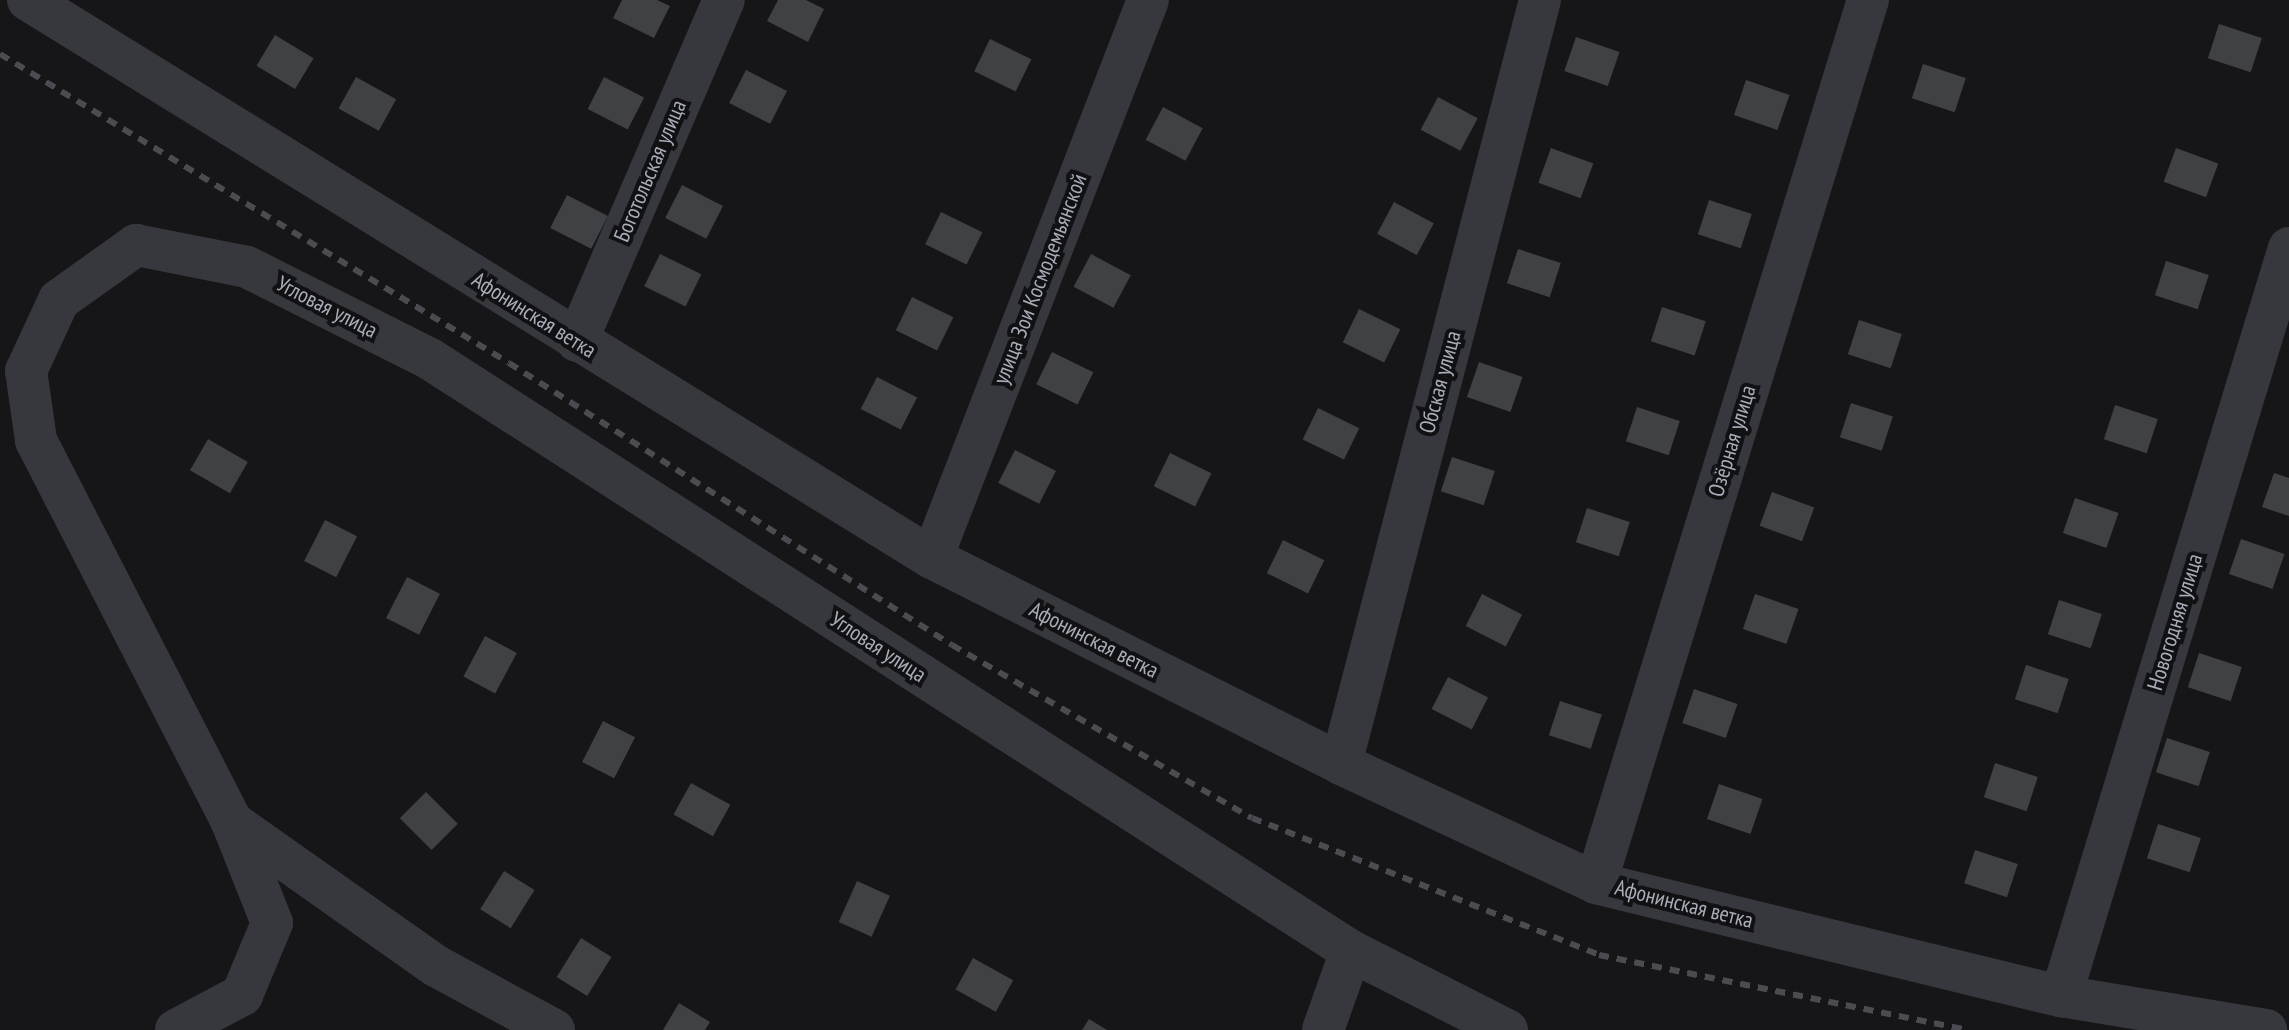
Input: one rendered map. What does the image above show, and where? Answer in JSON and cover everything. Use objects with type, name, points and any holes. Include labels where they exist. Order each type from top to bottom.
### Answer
[{"type":"street","name":"Афонинская ветка","points":[[28,0],[932,558],[1341,764],[1596,883],[2061,996],[2266,1030]]},
{"type":"street","name":"Боготольская улица","points":[[577,341],[724,0]]},
{"type":"street","name":"улица Зои Космодемьянской","points":[[932,558],[1148,0]]},
{"type":"street","name":"Обская улица","points":[[1341,764],[1540,0]]},
{"type":"street","name":"Озёрная улица","points":[[1596,883],[1868,0]]},
{"type":"street","name":"Угловая улица","points":[[176,1030],[242,995],[272,923],[232,822],[36,440],[26,371],[59,300],[136,245],[247,267],[430,359],[1351,951],[1507,1030]]},
{"type":"street","name":"Новогодняя улица","points":[[2061,996],[2289,248]]},
{"type":"street","points":[[232,822],[436,966],[554,1030]]},
{"type":"street","points":[[1323,1030],[1351,951]]},
{"type":"building","points":[[622,0],[657,0],[670,6],[654,38],[613,18]]},
{"type":"building","points":[[778,0],[806,0],[824,9],[808,42],[767,21]]},
{"type":"building","points":[[2219,24],[2262,38],[2251,72],[2208,58]]},
{"type":"building","points":[[275,35],[314,58],[295,89],[256,66]]},
{"type":"building","points":[[1576,37],[1619,52],[1608,86],[1564,71]]},
{"type":"building","points":[[990,39],[1031,59],[1016,92],[974,71]]},
{"type":"building","points":[[1923,64],[1966,78],[1955,112],[1912,98]]},
{"type":"building","points":[[746,70],[787,91],[770,124],[729,103]]},
{"type":"building","points":[[356,77],[396,99],[379,131],[339,108]]},
{"type":"building","points":[[604,77],[644,97],[628,130],[588,109]]},
{"type":"building","points":[[1746,80],[1789,95],[1777,130],[1734,115]]},
{"type":"building","points":[[1438,97],[1478,118],[1460,151],[1421,130]]},
{"type":"building","points":[[1163,107],[1203,128],[1185,161],[1146,140]]},
{"type":"building","points":[[1551,148],[1593,163],[1581,198],[1538,183]]},
{"type":"building","points":[[2176,148],[2218,163],[2206,197],[2164,182]]},
{"type":"building","points":[[682,185],[723,206],[706,239],[665,218]]},
{"type":"building","points":[[567,195],[608,216],[591,249],[550,228]]},
{"type":"building","points":[[1709,200],[1752,214],[1741,248],[1698,234]]},
{"type":"building","points":[[1394,202],[1434,223],[1417,255],[1377,234]]},
{"type":"building","points":[[941,212],[982,232],[967,265],[925,244]]},
{"type":"building","points":[[1518,249],[1561,263],[1550,297],[1507,283]]},
{"type":"building","points":[[660,254],[701,274],[686,307],[644,286]]},
{"type":"building","points":[[1091,254],[1131,275],[1113,308],[1074,287]]},
{"type":"building","points":[[2166,261],[2209,275],[2198,309],[2155,295]]},
{"type":"building","points":[[912,297],[953,317],[937,350],[896,330]]},
{"type":"building","points":[[1662,307],[1706,321],[1695,355],[1651,341]]},
{"type":"building","points":[[1359,309],[1400,329],[1384,362],[1343,342]]},
{"type":"building","points":[[1859,320],[1902,334],[1891,368],[1848,354]]},
{"type":"building","points":[[1052,352],[1093,372],[1078,405],[1036,384]]},
{"type":"building","points":[[1479,362],[1522,377],[1510,412],[1467,397]]},
{"type":"building","points":[[877,377],[917,397],[901,430],[861,409]]},
{"type":"building","points":[[1851,403],[1893,417],[1882,451],[1840,437]]},
{"type":"building","points":[[2115,405],[2158,419],[2147,453],[2104,439]]},
{"type":"building","points":[[1637,407],[1680,421],[1669,455],[1626,441]]},
{"type":"building","points":[[1318,408],[1359,428],[1344,460],[1303,439]]},
{"type":"building","points":[[208,439],[248,462],[230,493],[190,470]]},
{"type":"building","points":[[1015,450],[1056,471],[1039,504],[998,483]]},
{"type":"building","points":[[1170,453],[1211,473],[1195,506],[1154,486]]},
{"type":"building","points":[[1452,457],[1495,471],[1484,505],[1441,491]]},
{"type":"building","points":[[2274,473],[2289,478],[2289,516],[2262,507]]},
{"type":"building","points":[[1772,492],[1814,507],[1802,541],[1760,526]]},
{"type":"building","points":[[2075,498],[2118,513],[2106,548],[2063,533]]},
{"type":"building","points":[[1587,508],[1630,522],[1619,556],[1576,542]]},
{"type":"building","points":[[325,520],[357,536],[336,577],[304,561]]},
{"type":"building","points":[[2241,539],[2284,554],[2272,589],[2229,574]]},
{"type":"building","points":[[1283,540],[1324,560],[1308,593],[1267,573]]},
{"type":"building","points":[[407,577],[440,594],[419,635],[386,618]]},
{"type":"building","points":[[1482,594],[1522,614],[1506,647],[1466,626]]},
{"type":"building","points":[[1755,594],[1798,609],[1786,644],[1743,629]]},
{"type":"building","points":[[2059,600],[2102,614],[2091,648],[2048,634]]},
{"type":"building","points":[[485,636],[517,653],[495,694],[463,677]]},
{"type":"building","points":[[2199,653],[2242,667],[2231,701],[2188,687]]},
{"type":"building","points":[[2026,665],[2069,679],[2058,713],[2015,699]]},
{"type":"building","points":[[1448,677],[1488,697],[1472,730],[1432,709]]},
{"type":"building","points":[[1694,689],[1737,704],[1726,738],[1682,723]]},
{"type":"building","points":[[1560,701],[1602,715],[1591,749],[1549,735]]},
{"type":"building","points":[[603,721],[635,737],[614,778],[582,762]]},
{"type":"building","points":[[2167,738],[2210,752],[2199,786],[2156,772]]},
{"type":"building","points":[[1995,763],[2038,777],[2027,811],[1984,797]]},
{"type":"building","points":[[691,783],[730,805],[713,836],[674,814]]},
{"type":"building","points":[[1719,784],[1762,799],[1750,834],[1707,819]]},
{"type":"building","points":[[426,792],[458,824],[432,850],[400,818]]},
{"type":"building","points":[[2158,824],[2201,838],[2190,872],[2147,858]]},
{"type":"building","points":[[1975,850],[2018,864],[2007,897],[1964,883]]},
{"type":"building","points":[[504,871],[535,890],[511,928],[480,909]]},
{"type":"building","points":[[857,881],[890,896],[872,937],[839,922]]},
{"type":"building","points":[[581,938],[612,957],[587,996],[557,977]]},
{"type":"building","points":[[973,958],[1013,980],[996,1012],[956,989]]},
{"type":"building","points":[[679,1003],[710,1022],[705,1030],[663,1030]]},
{"type":"building","points":[[1089,1019],[1107,1030],[1082,1030]]},
{"type":"railway","points":[[0,54],[509,363],[952,645],[1252,818],[1599,955],[1966,1030]]}]
